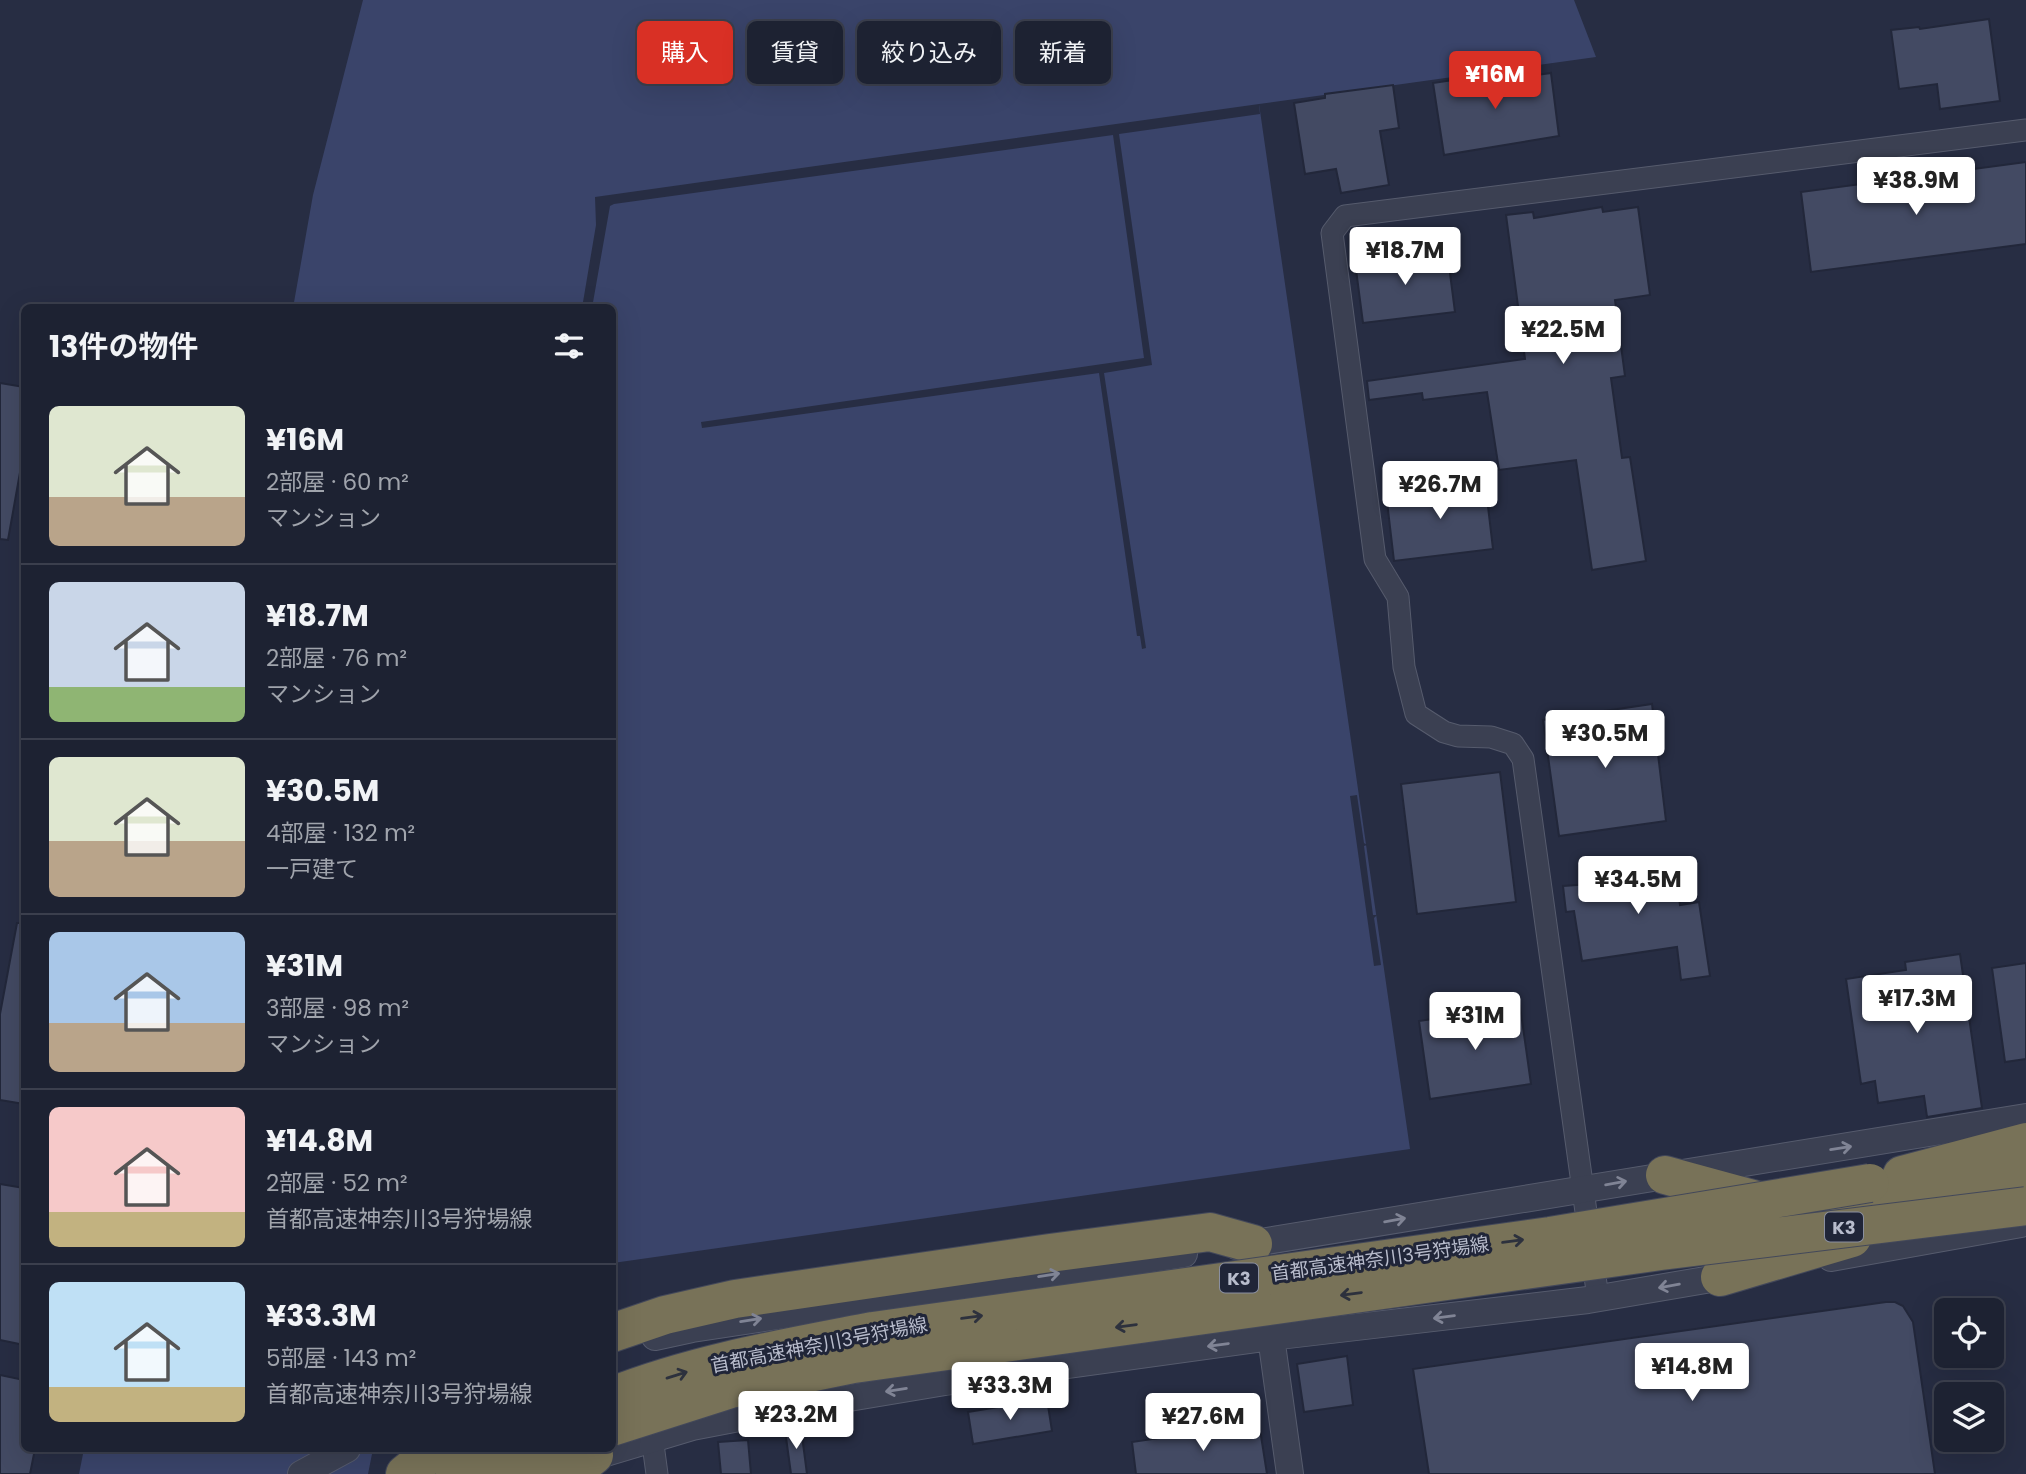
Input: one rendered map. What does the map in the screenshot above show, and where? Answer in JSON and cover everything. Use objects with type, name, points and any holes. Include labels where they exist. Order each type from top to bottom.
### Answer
[{"type":"highway","name":"K3","points":[[1870,1183],[2026,1142]]},
{"type":"highway","name":"首都高速神奈川3号狩場線","points":[[616,1395],[708,1366],[873,1331],[1550,1236],[2026,1157]]},
{"type":"highway","name":"K3","points":[[1665,1175],[1793,1210],[1902,1202],[2026,1172]]},
{"type":"highway","name":"K3","points":[[1720,1277],[1972,1203],[2026,1191]]},
{"type":"highway","name":"首都高速神奈川3号狩場線","points":[[616,1438],[731,1389],[854,1364],[1661,1251],[2026,1206]]},
{"type":"highway","name":"K3","points":[[1661,1251],[1765,1251],[2026,1222]]},
{"type":"highway","points":[[616,1332],[665,1315],[735,1299],[1050,1252],[1210,1232],[1253,1244]]},
{"type":"highway","points":[[405,1474],[432,1452]]},
{"type":"highway","points":[[456,1474],[493,1452]]},
{"type":"highway","name":"首都高速神奈川3号狩場線","points":[[509,1474],[581,1452]]},
{"type":"street","points":[[1598,1298],[1523,759],[1514,744],[1491,737],[1458,736],[1444,732],[1416,714],[1404,667],[1398,597],[1375,559],[1332,233],[1345,216],[2026,130]]},
{"type":"street","points":[[616,1346],[692,1329],[1253,1244],[2026,1117]]},
{"type":"street","points":[[616,1444],[813,1404],[932,1384],[1271,1337],[1598,1298],[2026,1222]]},
{"type":"street","points":[[1253,1244],[1271,1337],[1290,1474]]},
{"type":"street","points":[[652,1437],[657,1474]]},
{"type":"street","points":[[301,1474],[342,1452]]},
{"type":"street","points":[[538,1474],[582,1452]]},
{"type":"water","points":[[363,0],[1574,0],[1596,57],[1259,104],[1410,1149],[616,1263],[616,304],[294,304],[313,195]]},
{"type":"water","points":[[83,1452],[372,1452],[368,1474],[79,1474]]},
{"type":"pier","points":[[1259,104],[1260,114],[1119,134],[1152,365],[1104,373],[1146,648],[1142,649],[1140,636],[1137,636],[1099,373],[702,428],[701,422],[1144,358],[1113,135],[614,204],[610,206],[593,304],[583,304],[596,225],[595,197]]},
{"type":"pier","points":[[1357,795],[1364,843],[1367,845],[1364,846],[1373,915],[1377,915],[1374,918],[1381,965],[1374,966],[1350,796]]},
{"type":"building","points":[[1989,19],[2000,101],[1940,109],[1937,84],[1899,89],[1891,30],[1920,29]]},
{"type":"building","points":[[1513,71],[1514,78],[1551,73],[1559,136],[1444,155],[1433,83]]},
{"type":"building","points":[[1393,85],[1399,128],[1380,131],[1389,185],[1341,193],[1336,169],[1305,174],[1294,103],[1325,98],[1325,94]]},
{"type":"building","points":[[2026,162],[2026,244],[1811,272],[1801,192]]},
{"type":"building","points":[[1602,207],[1603,212],[1638,207],[1650,295],[1615,300],[1625,376],[1611,378],[1622,458],[1630,457],[1646,561],[1592,570],[1576,460],[1499,470],[1487,392],[1423,400],[1422,393],[1369,400],[1367,381],[1525,359],[1506,215],[1533,212],[1534,218]]},
{"type":"building","points":[[1447,250],[1455,312],[1363,323],[1355,262]]},
{"type":"building","points":[[0,383],[21,386],[21,467],[8,540],[0,539]]},
{"type":"building","points":[[1485,481],[1493,549],[1394,561],[1386,493]]},
{"type":"building","points":[[1652,704],[1666,821],[1559,836],[1543,720]]},
{"type":"building","points":[[1500,772],[1516,902],[1417,914],[1401,784]]},
{"type":"building","points":[[1674,859],[1680,905],[1699,902],[1710,976],[1681,980],[1677,947],[1582,961],[1574,911],[1566,912],[1563,886],[1590,884],[1588,871]]},
{"type":"building","points":[[17,923],[21,923],[21,1104],[0,1100],[0,1014]]},
{"type":"building","points":[[1960,954],[1982,1108],[1927,1117],[1924,1096],[1878,1103],[1875,1081],[1861,1084],[1846,979],[1906,970],[1905,962]]},
{"type":"building","points":[[2026,963],[2026,1059],[2005,1062],[1992,968]]},
{"type":"building","points":[[1520,1006],[1531,1084],[1430,1099],[1419,1021]]},
{"type":"building","points":[[0,1184],[21,1188],[21,1344],[0,1340]]},
{"type":"building","points":[[1886,1302],[1903,1306],[1913,1322],[1935,1474],[1429,1474],[1413,1369]]},
{"type":"building","points":[[1347,1356],[1353,1405],[1304,1412],[1297,1364]]},
{"type":"building","points":[[0,1375],[21,1379],[21,1452],[34,1452],[30,1474],[0,1474]]},
{"type":"building","points":[[1047,1399],[1052,1431],[973,1444],[968,1412]]},
{"type":"building","points":[[1259,1423],[1267,1474],[1136,1474],[1132,1442]]},
{"type":"building","points":[[801,1428],[807,1474],[791,1474],[785,1430]]},
{"type":"building","points":[[748,1440],[751,1474],[721,1474],[718,1442]]}]
